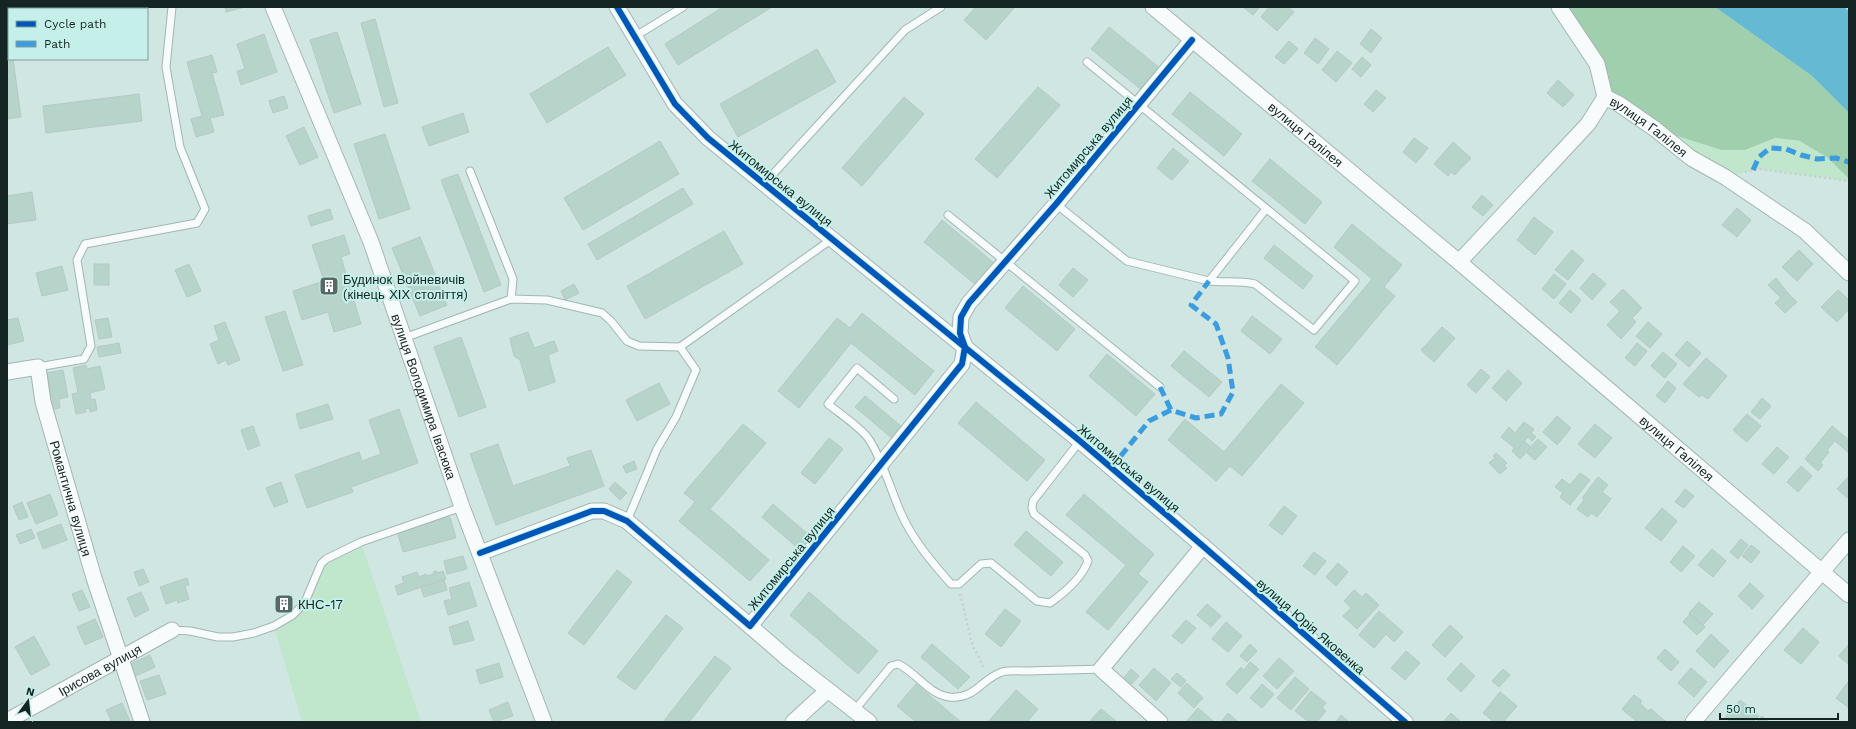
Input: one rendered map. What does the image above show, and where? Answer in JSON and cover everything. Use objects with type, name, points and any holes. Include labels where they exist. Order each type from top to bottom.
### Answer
[{"type":"street","name":"Житомирська вулиця","points":[[616,7],[675,104],[708,138],[1080,441],[1204,546]]},
{"type":"street","name":"вулиця Галілея","points":[[1153,7],[1459,262],[1849,595]]},
{"type":"street","points":[[1559,7],[1597,64],[1605,97]]},
{"type":"street","name":"вулиця Володимира Івасюка","points":[[275,8],[371,242],[462,507],[544,722]]},
{"type":"street","name":"Житомирська вулиця","points":[[480,554],[592,511],[604,511],[626,521],[750,626],[962,364],[965,347],[960,333],[961,317],[969,303],[1056,204],[1192,40]]},
{"type":"street","name":"вулиця Галілея","points":[[1459,262],[1588,124],[1605,97],[1619,104],[1656,129],[1691,158],[1725,177],[1805,231],[1849,273]]},
{"type":"street","points":[[7,372],[38,367]]},
{"type":"street","name":"Романтична вулиця","points":[[38,367],[43,402],[94,578],[122,658],[142,722]]},
{"type":"street","points":[[1693,722],[1849,540]]},
{"type":"street","points":[[1160,722],[1101,669],[1204,546]]},
{"type":"street","name":"вулиця Юрія Яковенка","points":[[1204,546],[1405,722]]},
{"type":"street","points":[[750,626],[788,659],[869,722]]},
{"type":"street","name":"Ірисова вулиця","points":[[7,721],[172,630]]},
{"type":"street","points":[[793,722],[828,690]]},
{"type":"lane","points":[[38,367],[84,359],[91,346],[77,260],[86,244],[197,223],[205,209],[180,147],[166,67],[172,7]]},
{"type":"lane","points":[[634,37],[684,7]]},
{"type":"lane","points":[[764,184],[906,30],[942,7]]},
{"type":"lane","points":[[1056,204],[1127,261],[1220,282],[1244,282],[1255,284],[1314,330],[1355,281],[1087,62]]},
{"type":"lane","points":[[470,171],[513,279],[511,300]]},
{"type":"lane","points":[[1209,280],[1266,209]]},
{"type":"lane","points":[[948,215],[1160,387]]},
{"type":"lane","points":[[403,338],[511,300],[547,300],[602,312],[627,341],[639,346],[680,347],[833,239]]},
{"type":"lane","points":[[626,521],[657,449],[676,417],[696,370],[680,347]]},
{"type":"lane","points":[[894,399],[857,368],[828,404],[868,438],[881,464],[900,513],[923,552],[951,584],[959,584],[981,564],[991,563],[1037,601],[1050,603],[1062,594],[1085,570],[1088,561],[1085,555],[1034,514],[1032,508],[1033,501],[1080,441]]},
{"type":"lane","points":[[172,630],[190,631],[212,636],[233,637],[254,633],[274,626],[293,615],[305,602],[321,564],[326,559],[361,542],[462,507]]},
{"type":"lane","points":[[854,711],[891,666],[898,664],[907,668],[936,693],[948,697],[960,697],[976,691],[985,681],[1003,672],[1101,669]]},
{"type":"path","points":[[1759,169],[1849,181]]},
{"type":"path","points":[[959,584],[963,609],[973,647],[983,667],[985,681]]},
{"type":"green space","points":[[1559,7],[1715,7],[1812,76],[1849,113],[1849,179],[1828,158],[1800,141],[1775,138],[1745,150],[1722,150],[1655,129],[1619,104],[1602,79]]},
{"type":"green space","points":[[1655,129],[1687,138],[1745,150],[1775,138],[1800,141],[1828,158],[1845,174],[1849,181],[1759,169],[1725,177]]},
{"type":"green space","points":[[361,542],[421,722],[302,722],[274,626],[305,602],[321,564]]},
{"type":"water","points":[[1715,7],[1844,7],[1849,11],[1849,113],[1812,76]]},
{"type":"building","points":[[225,7],[245,7],[226,12]]},
{"type":"building","points":[[723,7],[772,7],[678,65],[665,44]]},
{"type":"building","points":[[976,7],[1015,7],[986,40],[964,20]]},
{"type":"building","points":[[1243,7],[1260,7],[1253,15]]},
{"type":"building","points":[[1269,7],[1288,7],[1294,12],[1277,31],[1261,17]]},
{"type":"building","points":[[375,19],[398,103],[384,107],[361,23]]},
{"type":"building","points":[[1109,27],[1161,69],[1143,91],[1091,49]]},
{"type":"building","points":[[1371,29],[1382,38],[1371,53],[1360,44]]},
{"type":"building","points":[[337,32],[361,104],[334,113],[310,40]]},
{"type":"building","points":[[7,33],[8,60],[13,60],[21,117],[7,119]]},
{"type":"building","points":[[264,34],[277,72],[241,85],[237,71],[245,69],[237,44]]},
{"type":"building","points":[[1315,38],[1329,49],[1318,64],[1304,53]]},
{"type":"building","points":[[1289,41],[1298,49],[1284,64],[1275,57]]},
{"type":"building","points":[[608,47],[626,75],[547,123],[530,94]]},
{"type":"building","points":[[817,49],[836,82],[738,137],[720,104]]},
{"type":"building","points":[[1337,51],[1352,63],[1336,82],[1322,70]]},
{"type":"building","points":[[212,55],[217,72],[212,73],[224,115],[210,118],[214,132],[196,137],[191,119],[202,116],[187,62]]},
{"type":"building","points":[[1362,57],[1371,65],[1361,77],[1352,69]]},
{"type":"building","points":[[1558,80],[1574,95],[1563,107],[1547,93]]},
{"type":"building","points":[[1038,87],[1060,105],[997,178],[975,159]]},
{"type":"building","points":[[1376,90],[1386,98],[1373,112],[1364,104]]},
{"type":"building","points":[[1190,92],[1242,134],[1224,156],[1172,114]]},
{"type":"building","points":[[139,94],[142,121],[46,133],[43,106]]},
{"type":"building","points":[[284,96],[288,108],[273,113],[269,101]]},
{"type":"building","points":[[904,97],[924,114],[862,186],[842,168]]},
{"type":"building","points":[[463,113],[469,132],[429,146],[422,127]]},
{"type":"building","points":[[304,127],[318,157],[300,165],[286,136]]},
{"type":"building","points":[[385,134],[410,209],[379,219],[354,144]]},
{"type":"building","points":[[1414,138],[1428,148],[1416,163],[1403,152]]},
{"type":"building","points":[[660,141],[679,174],[583,230],[564,198]]},
{"type":"building","points":[[1453,142],[1471,158],[1455,175],[1451,172],[1448,176],[1434,164]]},
{"type":"building","points":[[1173,148],[1189,161],[1172,180],[1157,168]]},
{"type":"building","points":[[1270,159],[1322,202],[1305,224],[1252,181]]},
{"type":"building","points":[[458,174],[501,285],[484,292],[441,180]]},
{"type":"building","points":[[683,188],[693,204],[597,260],[588,244]]},
{"type":"building","points":[[32,192],[36,220],[7,224],[7,196]]},
{"type":"building","points":[[1482,195],[1493,205],[1483,216],[1472,207]]},
{"type":"building","points":[[1737,208],[1751,220],[1737,237],[1722,225]]},
{"type":"building","points":[[330,209],[333,219],[311,226],[308,216]]},
{"type":"building","points":[[1534,217],[1553,232],[1535,255],[1517,240]]},
{"type":"building","points":[[942,220],[994,263],[976,285],[924,242]]},
{"type":"building","points":[[1352,224],[1402,265],[1384,287],[1395,296],[1337,365],[1315,347],[1372,279],[1334,247]]},
{"type":"building","points":[[724,231],[743,264],[645,319],[627,286]]},
{"type":"building","name":"Будинок Войневичів (кінець ХІХ століття)","points":[[344,235],[350,254],[341,257],[361,324],[334,332],[328,312],[302,320],[293,291],[324,281],[312,245]]},
{"type":"building","points":[[420,237],[447,305],[420,316],[392,248]]},
{"type":"building","points":[[1274,245],[1313,276],[1303,289],[1264,258]]},
{"type":"building","points":[[1572,250],[1584,260],[1568,280],[1555,270]]},
{"type":"building","points":[[1799,250],[1813,264],[1797,281],[1782,267]]},
{"type":"building","points":[[94,264],[109,264],[109,285],[94,285]]},
{"type":"building","points":[[189,264],[201,291],[187,297],[175,270]]},
{"type":"building","points":[[62,266],[68,290],[42,296],[36,273]]},
{"type":"building","points":[[1073,268],[1088,280],[1073,297],[1059,285]]},
{"type":"building","points":[[1593,273],[1606,284],[1592,300],[1580,288]]},
{"type":"building","points":[[1554,274],[1566,284],[1554,299],[1542,289]]},
{"type":"building","points":[[1776,278],[1787,292],[1781,298],[1768,285]]},
{"type":"building","points":[[574,284],[579,293],[565,300],[561,291]]},
{"type":"building","points":[[1023,286],[1075,329],[1057,351],[1005,308]]},
{"type":"building","points":[[1623,289],[1642,308],[1632,318],[1636,322],[1621,339],[1607,325],[1620,311],[1610,302]]},
{"type":"building","points":[[1570,290],[1581,300],[1571,313],[1559,303]]},
{"type":"building","points":[[1838,290],[1849,300],[1849,309],[1837,322],[1821,307]]},
{"type":"building","points":[[1787,292],[1797,302],[1785,313],[1775,303]]},
{"type":"building","points":[[285,311],[303,365],[283,371],[265,317]]},
{"type":"building","points":[[862,313],[934,371],[915,395],[851,343],[799,408],[778,391],[837,318],[850,328]]},
{"type":"building","points":[[1252,316],[1282,339],[1270,354],[1241,331]]},
{"type":"building","points":[[18,318],[24,341],[7,345],[7,320]]},
{"type":"building","points":[[108,318],[112,337],[99,339],[95,320]]},
{"type":"building","points":[[225,322],[240,360],[228,365],[226,360],[218,364],[210,344],[219,340],[214,326]]},
{"type":"building","points":[[1648,322],[1662,334],[1650,348],[1636,336]]},
{"type":"building","points":[[1442,327],[1455,338],[1434,362],[1421,350]]},
{"type":"building","points":[[528,332],[534,348],[554,341],[558,351],[548,355],[555,382],[529,391],[520,360],[514,356],[510,338]]},
{"type":"building","points":[[461,337],[486,407],[459,417],[434,347]]},
{"type":"building","points":[[1687,341],[1701,353],[1689,367],[1675,355]]},
{"type":"building","points":[[119,343],[121,353],[99,357],[97,347]]},
{"type":"building","points":[[1637,343],[1647,351],[1635,366],[1625,358]]},
{"type":"building","points":[[1184,351],[1222,382],[1209,397],[1171,366]]},
{"type":"building","points":[[1663,352],[1677,364],[1665,378],[1651,366]]},
{"type":"building","points":[[1107,354],[1155,394],[1136,416],[1089,376]]},
{"type":"building","points":[[1706,358],[1727,376],[1708,399],[1702,395],[1699,397],[1683,384]]},
{"type":"building","points":[[86,365],[87,369],[100,366],[105,389],[90,393],[91,400],[95,399],[97,410],[90,412],[89,408],[85,409],[86,412],[76,414],[72,394],[78,393],[73,368]]},
{"type":"building","points":[[1481,369],[1490,377],[1476,393],[1467,385]]},
{"type":"building","points":[[63,370],[68,397],[59,399],[60,408],[54,409],[47,373]]},
{"type":"building","points":[[1508,370],[1522,383],[1506,401],[1492,388]]},
{"type":"building","points":[[1668,381],[1676,388],[1665,403],[1656,396]]},
{"type":"building","points":[[659,383],[670,404],[637,421],[626,400]]},
{"type":"building","points":[[1281,384],[1304,403],[1242,476],[1230,466],[1216,481],[1168,440],[1185,419],[1224,452]]},
{"type":"building","points":[[865,396],[902,427],[893,439],[855,407]]},
{"type":"building","points":[[1762,398],[1771,406],[1760,419],[1751,412]]},
{"type":"building","points":[[976,402],[1045,460],[1027,481],[958,423]]},
{"type":"building","points":[[328,404],[333,419],[300,429],[296,414]]},
{"type":"building","points":[[399,409],[418,463],[351,487],[353,492],[307,508],[295,475],[359,452],[362,461],[381,454],[369,420]]},
{"type":"building","points":[[1747,414],[1761,426],[1747,442],[1733,430]]},
{"type":"building","points":[[1557,416],[1571,428],[1557,445],[1543,432]]},
{"type":"building","points":[[1524,422],[1534,429],[1531,433],[1536,437],[1532,441],[1528,437],[1517,450],[1501,437],[1509,427],[1515,433]]},
{"type":"building","points":[[743,424],[766,443],[710,509],[769,560],[750,581],[679,521],[695,502],[684,493]]},
{"type":"building","points":[[1595,424],[1612,438],[1595,458],[1578,444]]},
{"type":"building","points":[[253,426],[260,445],[248,450],[241,430]]},
{"type":"building","points":[[1832,426],[1849,440],[1849,453],[1835,441],[1827,450],[1829,452],[1820,463],[1823,465],[1818,471],[1805,459]]},
{"type":"building","points":[[829,438],[843,449],[815,484],[801,473]]},
{"type":"building","points":[[1538,439],[1547,447],[1535,460],[1526,452]]},
{"type":"building","points":[[1524,441],[1531,447],[1520,459],[1512,451],[1514,448],[1517,450]]},
{"type":"building","points":[[498,444],[513,486],[570,466],[567,458],[591,450],[604,486],[496,525],[470,454]]},
{"type":"building","points":[[1777,447],[1789,457],[1774,474],[1762,464]]},
{"type":"building","points":[[1496,453],[1507,463],[1504,466],[1507,468],[1500,474],[1489,463],[1495,458],[1493,456]]},
{"type":"building","points":[[634,461],[637,469],[626,473],[623,466]]},
{"type":"building","points":[[1801,466],[1812,476],[1798,492],[1787,482]]},
{"type":"building","points":[[1580,473],[1590,480],[1570,505],[1560,497],[1563,493],[1555,487],[1562,479],[1570,485]]},
{"type":"building","points":[[1849,476],[1849,499],[1837,489]]},
{"type":"building","points":[[1598,477],[1608,485],[1602,492],[1611,499],[1597,517],[1591,513],[1588,517],[1577,509],[1584,500],[1582,498]]},
{"type":"building","points":[[281,482],[288,502],[274,507],[266,488]]},
{"type":"building","points":[[615,482],[627,493],[620,500],[609,489]]},
{"type":"building","points":[[1685,489],[1694,496],[1684,508],[1675,502]]},
{"type":"building","points":[[50,494],[58,515],[36,524],[27,503]]},
{"type":"building","points":[[1084,494],[1154,554],[1138,574],[1148,582],[1108,630],[1086,612],[1126,565],[1066,515]]},
{"type":"building","points":[[22,502],[28,517],[19,520],[13,506]]},
{"type":"building","points":[[773,504],[811,537],[800,550],[762,517]]},
{"type":"building","points":[[1284,506],[1297,516],[1282,535],[1269,525]]},
{"type":"building","points":[[1662,508],[1677,521],[1661,541],[1645,528]]},
{"type":"building","points":[[450,517],[456,538],[403,552],[397,531]]},
{"type":"building","points":[[61,524],[67,540],[43,549],[37,533]]},
{"type":"building","points":[[31,529],[35,538],[20,544],[16,535]]},
{"type":"building","points":[[1026,531],[1063,562],[1051,576],[1014,545]]},
{"type":"building","points":[[1741,539],[1748,545],[1738,559],[1730,552]]},
{"type":"building","points":[[1751,545],[1760,552],[1751,563],[1742,556]]},
{"type":"building","points":[[1683,546],[1695,556],[1681,572],[1670,562]]},
{"type":"building","points":[[1712,549],[1726,561],[1713,577],[1698,565]]},
{"type":"building","points":[[1314,552],[1326,561],[1315,575],[1303,566]]},
{"type":"building","points":[[463,556],[467,569],[447,574],[444,561]]},
{"type":"building","points":[[1338,563],[1348,572],[1336,586],[1326,577]]},
{"type":"building","points":[[143,569],[149,582],[139,586],[134,572]]},
{"type":"building","points":[[617,570],[632,582],[584,645],[568,633]]},
{"type":"building","points":[[437,571],[437,573],[443,571],[446,579],[398,595],[395,586],[404,583],[402,577],[417,572],[419,577],[426,574],[427,576],[434,574],[433,572]]},
{"type":"building","points":[[187,578],[189,585],[185,586],[189,599],[178,603],[177,600],[166,604],[160,587]]},
{"type":"building","points":[[444,580],[447,590],[424,597],[421,587]]},
{"type":"building","points":[[469,582],[477,606],[448,615],[444,601],[452,599],[449,588]]},
{"type":"building","points":[[1750,583],[1764,596],[1752,609],[1738,596]]},
{"type":"building","points":[[82,590],[90,607],[79,611],[72,594]]},
{"type":"building","points":[[1354,590],[1362,597],[1366,593],[1379,605],[1357,629],[1343,616],[1351,608],[1344,601]]},
{"type":"building","points":[[141,592],[149,610],[135,617],[127,598]]},
{"type":"building","points":[[809,592],[878,651],[858,674],[790,615]]},
{"type":"building","name":"КНС-17","points":[[290,597],[292,609],[278,612],[276,600]]},
{"type":"building","points":[[1699,602],[1713,614],[1703,625],[1689,613]]},
{"type":"building","points":[[1207,604],[1221,616],[1211,627],[1197,615]]},
{"type":"building","points":[[1005,609],[1021,621],[1001,647],[985,634]]},
{"type":"building","points":[[1379,611],[1403,632],[1394,642],[1386,634],[1374,648],[1359,635]]},
{"type":"building","points":[[1690,614],[1705,627],[1697,635],[1683,622]]},
{"type":"building","points":[[666,615],[683,628],[635,690],[617,677]]},
{"type":"building","points":[[95,619],[103,637],[85,645],[77,627]]},
{"type":"building","points":[[1186,620],[1196,628],[1182,644],[1172,636]]},
{"type":"building","points":[[468,621],[474,640],[454,645],[449,627]]},
{"type":"building","points":[[1226,622],[1242,636],[1228,652],[1212,639]]},
{"type":"building","points":[[1450,625],[1463,637],[1445,657],[1432,645]]},
{"type":"building","points":[[1803,628],[1819,642],[1801,664],[1784,650]]},
{"type":"building","points":[[1711,634],[1729,651],[1714,668],[1696,651]]},
{"type":"building","points":[[34,636],[50,665],[31,675],[15,647]]},
{"type":"building","points":[[932,644],[970,677],[958,689],[921,657]]},
{"type":"building","points":[[1250,644],[1257,651],[1247,662],[1240,656]]},
{"type":"building","points":[[1849,644],[1849,665],[1839,656]]},
{"type":"building","points":[[1665,649],[1679,662],[1671,671],[1657,658]]},
{"type":"building","points":[[1406,651],[1420,663],[1405,680],[1391,668]]},
{"type":"building","points":[[150,655],[155,667],[134,677],[128,665]]},
{"type":"building","points":[[715,656],[731,668],[689,722],[663,722]]},
{"type":"building","points":[[1279,658],[1294,671],[1277,689],[1263,676]]},
{"type":"building","points":[[1250,662],[1259,669],[1237,694],[1226,684],[1241,667],[1244,670]]},
{"type":"building","points":[[499,663],[503,677],[480,684],[476,670]]},
{"type":"building","points":[[1461,663],[1475,676],[1461,692],[1447,679]]},
{"type":"building","points":[[1154,668],[1171,683],[1156,701],[1139,685]]},
{"type":"building","points":[[1691,668],[1707,682],[1694,697],[1678,683]]},
{"type":"building","points":[[1131,669],[1139,676],[1128,688],[1120,682]]},
{"type":"building","points":[[1503,669],[1510,675],[1499,687],[1492,681]]},
{"type":"building","points":[[1177,673],[1186,681],[1181,687],[1171,679]]},
{"type":"building","points":[[159,675],[166,694],[147,700],[140,681]]},
{"type":"building","points":[[1295,677],[1309,689],[1291,710],[1277,698]]},
{"type":"building","points":[[1849,681],[1849,708],[1836,698]]},
{"type":"building","points":[[1187,683],[1203,698],[1194,708],[1178,693]]},
{"type":"building","points":[[916,684],[961,722],[916,722],[897,706]]},
{"type":"building","points":[[1262,684],[1274,694],[1262,708],[1250,698]]},
{"type":"building","points":[[1016,690],[1038,709],[1027,722],[988,722]]},
{"type":"building","points":[[1311,691],[1326,703],[1322,708],[1326,711],[1317,722],[1309,722],[1295,711]]},
{"type":"building","points":[[1500,692],[1517,706],[1503,722],[1494,722],[1483,713]]},
{"type":"building","points":[[1634,695],[1642,701],[1640,703],[1648,711],[1651,709],[1666,722],[1637,722],[1622,709]]},
{"type":"building","points":[[1740,700],[1759,716],[1753,722],[1731,722],[1725,717]]},
{"type":"building","points":[[508,702],[513,716],[494,722],[489,710]]},
{"type":"building","points":[[122,703],[130,721],[112,722],[106,710]]},
{"type":"building","points":[[1198,708],[1213,721],[1213,722],[1186,722]]},
{"type":"building","points":[[1101,709],[1116,721],[1089,722]]},
{"type":"building","points":[[1228,713],[1238,722],[1221,722]]},
{"type":"building","points":[[1451,713],[1461,722],[1443,722]]},
{"type":"building","points":[[1341,715],[1349,722],[1336,722]]},
{"type":"building","points":[[1762,716],[1769,722],[1757,722]]},
{"type":"marked path","points":[[1753,170],[1759,157],[1770,148],[1786,149],[1817,159],[1836,158],[1849,162]]},
{"type":"marked path","points":[[1111,468],[1149,421],[1171,410],[1196,418],[1221,414],[1233,392],[1228,358],[1216,324],[1191,305],[1209,281]]},
{"type":"marked path","points":[[1160,387],[1171,410]]},
{"type":"cycle path","points":[[617,7],[675,104],[708,138],[1080,441],[1405,722]]},
{"type":"cycle path","points":[[480,553],[592,511],[604,511],[627,521],[750,626],[962,364],[965,347],[960,333],[961,317],[969,303],[1056,204],[1192,40]]},
{"type":"place","name":"Будинок Войневичів (кінець ХІХ століття)","points":[[329,286]]},
{"type":"place","name":"КНС-17","points":[[284,604]]}]
